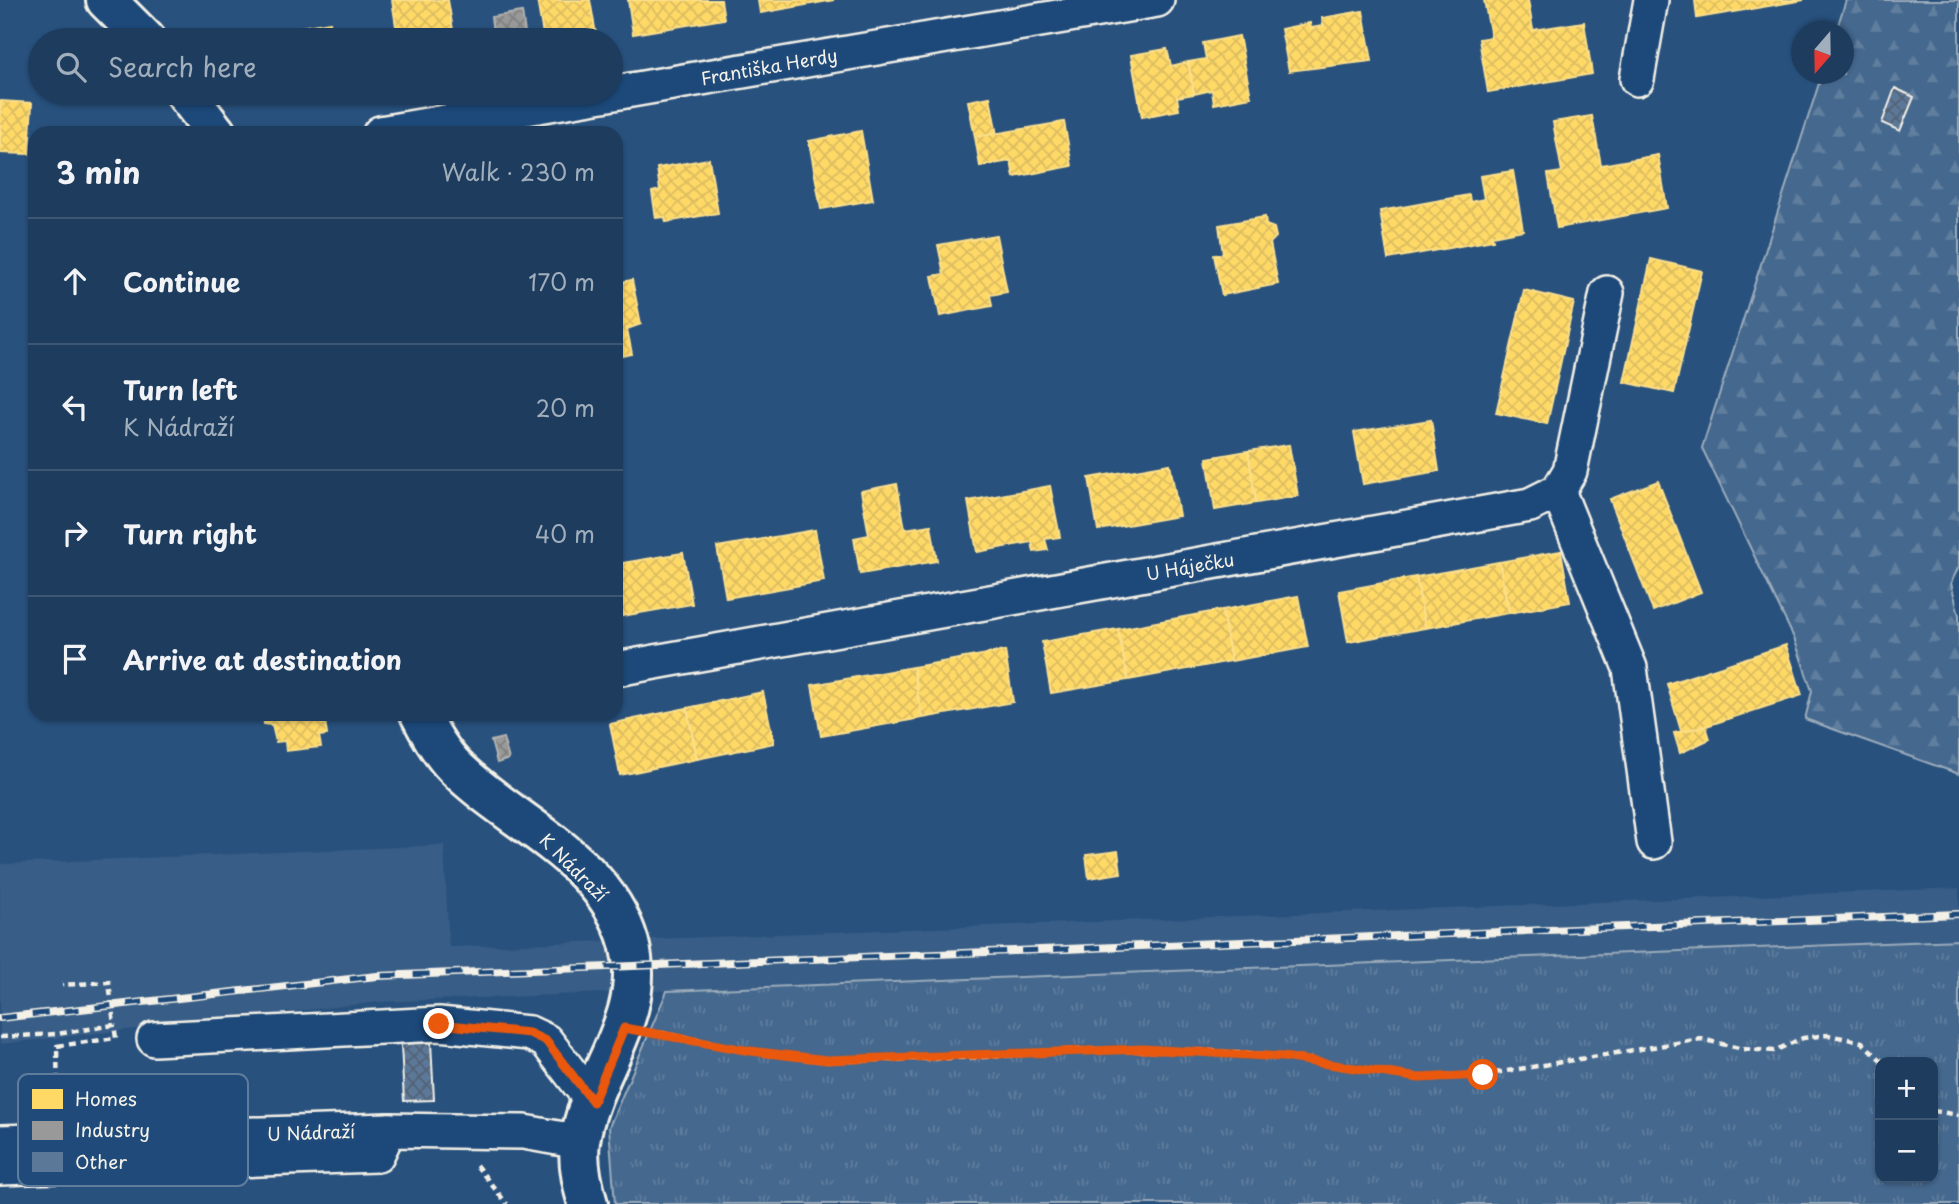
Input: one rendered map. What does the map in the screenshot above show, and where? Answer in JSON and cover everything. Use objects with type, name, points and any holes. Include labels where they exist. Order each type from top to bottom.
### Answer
[{"type":"main road","points":[[106,0],[134,28]]},
{"type":"main road","points":[[195,105],[211,126]]},
{"type":"main road","name":"K Nádraží","points":[[426,721],[454,767],[557,846],[612,905],[623,925],[632,966],[631,1002],[624,1028],[593,1102],[580,1142]]},
{"type":"main road","points":[[580,1142],[579,1159],[588,1204]]},
{"type":"street","name":"Františka Herdy","points":[[623,91],[1157,0]]},
{"type":"street","points":[[1637,79],[1651,0]]},
{"type":"street","name":"Františka Herdy","points":[[421,126],[544,105]]},
{"type":"street","points":[[1606,293],[1570,471],[1558,491],[1630,668],[1654,842]]},
{"type":"street","name":"U Háječku","points":[[623,667],[1530,505],[1558,491]]},
{"type":"street","points":[[154,1039],[439,1024],[529,1033],[546,1041],[593,1102]]},
{"type":"street","points":[[248,1159],[377,1155],[389,1130]]},
{"type":"street","name":"U Nádraží","points":[[248,1134],[389,1130],[524,1132],[580,1142]]},
{"type":"street","name":"U Nádraží","points":[[0,1142],[18,1141]]},
{"type":"street","points":[[0,1168],[18,1167]]},
{"type":"path","points":[[58,1074],[57,1046],[116,1038],[108,982],[62,985]]},
{"type":"path","points":[[0,1037],[57,1034],[114,1025]]},
{"type":"path","points":[[624,1028],[750,1051],[827,1060],[981,1057],[1076,1050],[1210,1051],[1283,1057],[1419,1078],[1483,1075],[1701,1039],[1743,1049],[1774,1051],[1803,1038],[1828,1035],[1861,1042],[1878,1057]]},
{"type":"path","points":[[1938,1112],[1959,1115]]},
{"type":"shaded area","points":[[444,845],[449,947],[1959,888],[1959,940],[379,1002],[0,1044],[0,864]]},
{"type":"green space","points":[[1846,0],[1959,0],[1959,566],[1951,583],[1959,615],[1959,774],[1805,719],[1812,691],[1794,638],[1702,448],[1819,84],[1854,84],[1854,21],[1839,21]]},
{"type":"green space","points":[[1959,940],[1959,1204],[615,1204],[609,1127],[667,991]]},
{"type":"building: Homes","points":[[392,0],[448,0],[453,28],[396,28]]},
{"type":"building: Homes","points":[[537,0],[590,0],[595,28],[542,28]]},
{"type":"building: Homes","points":[[628,0],[721,0],[724,19],[633,34]]},
{"type":"building: Homes","points":[[758,0],[834,0],[760,13]]},
{"type":"building: Homes","points":[[1484,0],[1528,0],[1533,30],[1584,22],[1592,74],[1488,92],[1479,39],[1491,37]]},
{"type":"building: Homes","points":[[1695,0],[1804,0],[1697,18]]},
{"type":"building: Homes","points":[[1363,11],[1372,61],[1289,71],[1281,29],[1310,23],[1311,28],[1323,26],[1322,18]]},
{"type":"building: Homes","points":[[330,22],[331,28],[295,28]]},
{"type":"building: Homes","points":[[1239,36],[1251,97],[1214,104],[1212,90],[1194,94],[1188,62],[1206,59],[1203,43]]},
{"type":"building: Homes","points":[[1167,49],[1171,66],[1188,62],[1194,94],[1177,97],[1179,110],[1142,117],[1131,55]]},
{"type":"building: Homes","points":[[990,97],[997,135],[975,137],[968,101]]},
{"type":"building: Homes","points":[[0,101],[32,105],[31,126],[28,126],[28,154],[0,153]]},
{"type":"building: Homes","points":[[1592,116],[1601,165],[1658,155],[1667,208],[1557,228],[1548,174],[1562,172],[1553,122]]},
{"type":"building: Homes","points":[[1064,122],[1072,166],[1014,177],[1011,161],[980,166],[975,137]]},
{"type":"building: Homes","points":[[861,131],[873,200],[821,209],[809,141]]},
{"type":"building: Homes","points":[[709,159],[718,213],[666,222],[665,217],[656,218],[652,192],[660,190],[657,168]]},
{"type":"building: Homes","points":[[1513,171],[1523,230],[1492,236],[1493,240],[1388,259],[1380,211],[1469,195],[1470,202],[1484,199],[1480,176]]},
{"type":"building: Homes","points":[[1265,217],[1266,225],[1274,228],[1276,237],[1270,243],[1278,284],[1222,295],[1214,255],[1223,254],[1219,225]]},
{"type":"building: Homes","points":[[996,235],[1007,292],[990,295],[992,306],[940,316],[932,276],[944,274],[938,245]]},
{"type":"building: Homes","points":[[1651,259],[1702,271],[1674,393],[1624,382]]},
{"type":"building: Homes","points":[[632,280],[641,324],[627,329],[632,354],[623,356],[623,282]]},
{"type":"building: Homes","points":[[1524,290],[1574,302],[1547,424],[1496,413]]},
{"type":"building: Homes","points":[[1431,420],[1439,471],[1363,484],[1354,432]]},
{"type":"building: Homes","points":[[1289,445],[1298,496],[1256,503],[1248,451]]},
{"type":"building: Homes","points":[[1248,451],[1256,503],[1215,510],[1207,458]]},
{"type":"building: Homes","points":[[1170,464],[1179,516],[1098,530],[1089,478]]},
{"type":"building: Homes","points":[[1658,481],[1701,592],[1653,611],[1610,499]]},
{"type":"building: Homes","points":[[897,484],[905,529],[931,525],[937,561],[860,574],[854,538],[869,535],[861,491]]},
{"type":"building: Homes","points":[[1050,486],[1060,537],[1045,539],[1048,550],[1034,552],[1032,542],[977,552],[968,501]]},
{"type":"building: Homes","points":[[815,530],[824,581],[726,598],[717,547]]},
{"type":"building: Homes","points":[[1561,551],[1570,602],[1509,613],[1499,562]]},
{"type":"building: Homes","points":[[683,553],[692,604],[623,616],[623,563]]},
{"type":"building: Homes","points":[[1499,562],[1509,613],[1425,628],[1416,577]]},
{"type":"building: Homes","points":[[1416,577],[1425,628],[1348,642],[1339,591]]},
{"type":"building: Homes","points":[[1298,596],[1308,647],[1231,661],[1222,610]]},
{"type":"building: Homes","points":[[1222,610],[1231,661],[1128,680],[1118,629]]},
{"type":"building: Homes","points":[[1118,629],[1128,680],[1051,693],[1042,642]]},
{"type":"building: Homes","points":[[1786,645],[1802,695],[1682,734],[1667,684]]},
{"type":"building: Homes","points":[[1005,651],[1013,702],[922,718],[913,667]]},
{"type":"building: Homes","points":[[913,667],[922,718],[821,736],[812,685]]},
{"type":"building: Homes","points":[[763,692],[774,743],[697,759],[687,708]]},
{"type":"building: Homes","points":[[687,708],[697,759],[620,775],[610,724]]},
{"type":"building: Homes","points":[[264,721],[325,721],[327,735],[319,736],[321,747],[286,751],[285,741],[276,742],[272,725],[264,724]]},
{"type":"building: Homes","points":[[1706,726],[1710,739],[1680,753],[1674,733]]},
{"type":"building: Homes","points":[[1118,851],[1121,873],[1089,878],[1086,855]]},
{"type":"building: Industry","points":[[522,12],[524,28],[492,28],[491,17]]},
{"type":"building: Industry","points":[[503,738],[509,759],[497,763],[491,741]]},
{"type":"building: Other","points":[[1895,88],[1914,97],[1900,131],[1882,123]]},
{"type":"building: Other","points":[[431,1042],[434,1100],[404,1101],[401,1044]]},
{"type":"railway","points":[[0,1018],[377,976],[1959,914]]},
{"type":"route","points":[[439,1024],[529,1033],[546,1041],[593,1102],[624,1028],[676,1035],[750,1051],[827,1060],[981,1057],[1076,1050],[1143,1049],[1283,1057],[1419,1078],[1483,1075]]}]
